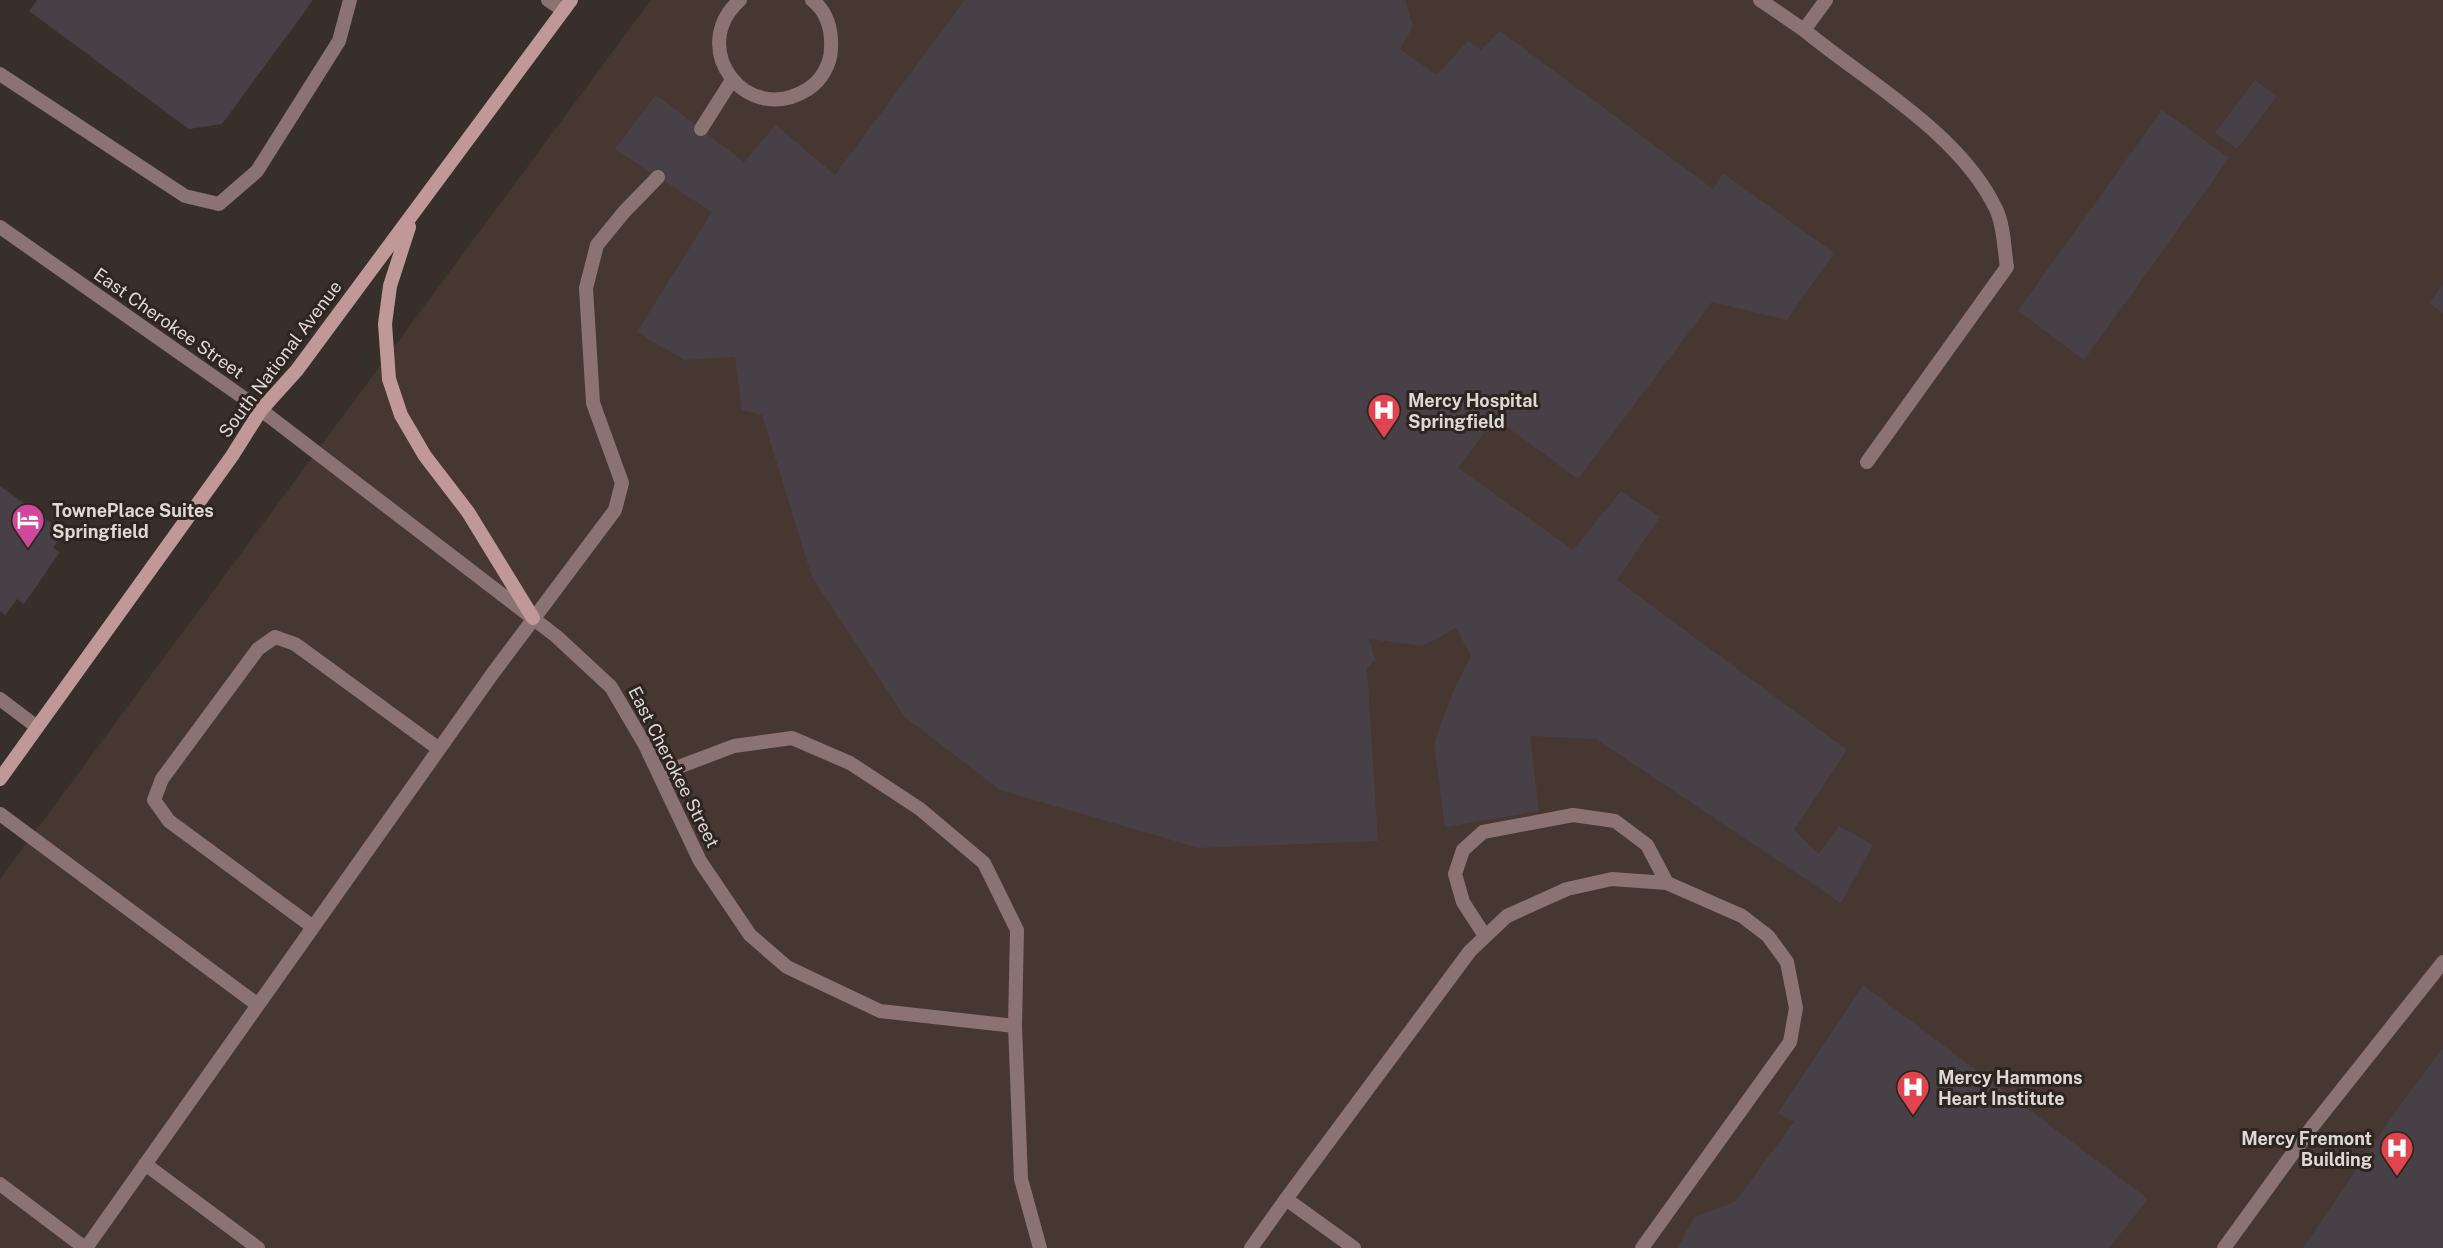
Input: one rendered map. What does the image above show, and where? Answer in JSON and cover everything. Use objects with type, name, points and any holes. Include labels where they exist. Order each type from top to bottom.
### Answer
[{"type":"main road","name":"South National Avenue","points":[[0,779],[232,456],[261,410],[297,370],[567,5]]},
{"type":"main road","points":[[413,214],[390,286],[385,324],[389,379],[401,415],[419,446],[468,512],[533,618]]},
{"type":"street","points":[[0,74],[186,196],[219,204],[257,171],[338,41],[350,0]]},
{"type":"street","points":[[548,0],[567,5]]},
{"type":"street","points":[[740,0],[731,8],[721,25],[718,44],[722,63],[732,80],[747,93],[782,100],[799,95],[815,85],[825,70],[831,53],[832,35],[826,18],[812,0]]},
{"type":"street","points":[[1760,0],[1804,30],[1945,139],[1982,185],[1997,211],[2007,267],[1867,462]]},
{"type":"street","points":[[1804,30],[1826,0]]},
{"type":"street","points":[[701,129],[732,80]]},
{"type":"street","points":[[0,1184],[85,1248],[533,618],[615,510],[622,483],[593,403],[586,288],[597,245],[658,177]]},
{"type":"street","name":"East Cherokee Street","points":[[0,228],[261,410],[556,636],[611,687],[660,774],[700,861],[750,935],[787,967],[880,1011],[1016,1026]]},
{"type":"street","points":[[313,927],[169,821],[154,800],[162,779],[258,649],[275,637],[295,644],[439,749]]},
{"type":"street","points":[[0,699],[37,727]]},
{"type":"street","points":[[660,774],[734,746],[792,738],[850,763],[920,808],[984,863],[1017,930],[1016,1026],[1021,1179],[1040,1248]]},
{"type":"street","points":[[0,814],[258,1005]]},
{"type":"street","points":[[1485,936],[1463,902],[1455,874],[1463,850],[1483,832],[1573,815],[1615,821],[1647,845],[1667,883]]},
{"type":"street","points":[[1251,1248],[1470,951],[1507,916],[1567,889],[1612,879],[1667,883],[1742,916],[1768,936],[1787,962],[1796,1008],[1790,1042],[1642,1248]]},
{"type":"street","points":[[2224,1248],[2312,1127],[2443,962]]},
{"type":"street","points":[[145,1164],[258,1248]]},
{"type":"street","points":[[1286,1199],[1354,1248]]},
{"type":"shaded area","name":"Mercy Hospital Springfield","points":[[651,0],[2443,0],[2443,1248],[0,1248],[0,879]]},
{"type":"building","points":[[37,0],[313,0],[222,124],[189,129],[29,11]]},
{"type":"building","name":"Mercy Hospital Springfield","points":[[965,0],[1405,0],[1413,26],[1400,49],[1437,75],[1468,41],[1481,50],[1500,31],[1713,189],[1723,173],[1834,253],[1787,320],[1712,302],[1578,479],[1495,418],[1458,468],[1573,550],[1621,491],[1660,517],[1617,580],[1847,750],[1794,830],[1819,854],[1839,826],[1873,845],[1841,903],[1596,739],[1530,736],[1539,811],[1445,827],[1434,744],[1452,694],[1471,656],[1456,628],[1423,646],[1369,639],[1375,660],[1367,669],[1378,841],[1199,848],[1000,790],[905,717],[812,577],[762,415],[742,410],[735,357],[684,360],[637,332],[712,212],[615,149],[656,95],[744,162],[776,125],[835,175]]},
{"type":"building","points":[[2255,80],[2277,96],[2237,149],[2215,133]]},
{"type":"building","points":[[2162,110],[2229,158],[2084,360],[2018,311]]},
{"type":"building","points":[[2443,284],[2443,313],[2429,303]]},
{"type":"building","name":"TownePlace Suites Springfield","points":[[0,486],[64,532],[53,548],[60,552],[24,604],[17,599],[5,615],[0,611]]},
{"type":"building","name":"Mercy Hammons Heart Institute","points":[[1863,985],[2148,1199],[2109,1248],[1678,1248],[1694,1217],[1735,1202],[1794,1122],[1778,1113]]},
{"type":"building","name":"Mercy Fremont Building","points":[[2443,1048],[2443,1248],[2303,1248],[2398,1108]]},
{"type":"place","name":"Mercy Hospital Springfield","points":[[1384,440]]},
{"type":"place","name":"TownePlace Suites Springfield","points":[[28,550]]},
{"type":"place","name":"Mercy Hammons Heart Institute","points":[[1913,1117]]},
{"type":"place","name":"Mercy Fremont Building","points":[[2397,1178]]}]
